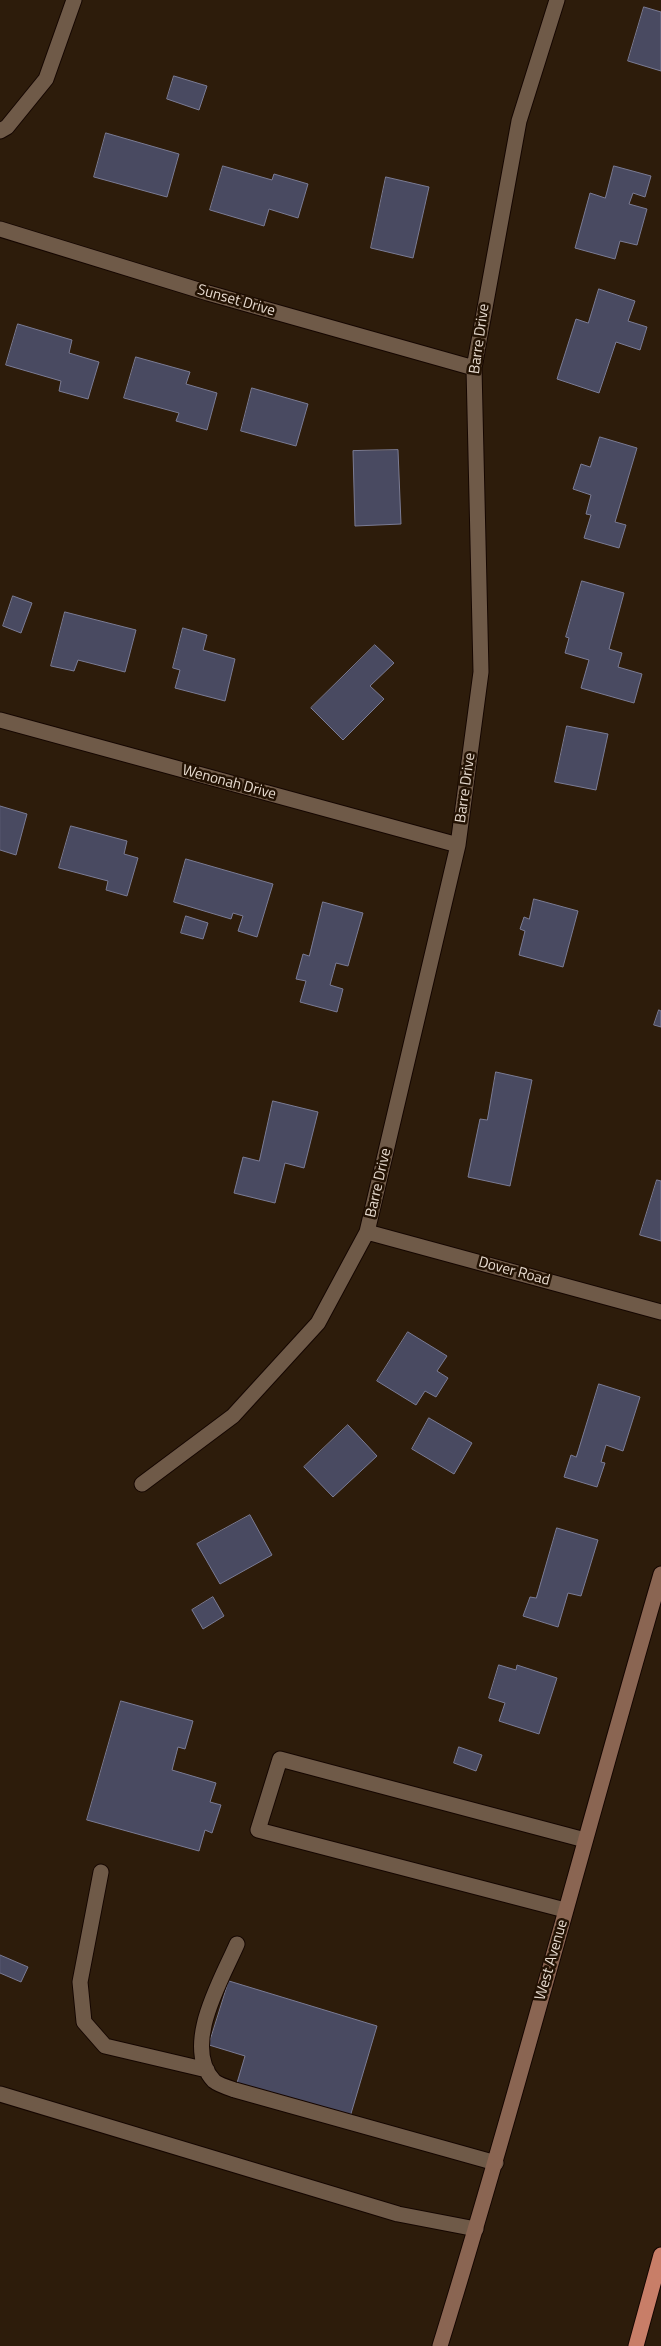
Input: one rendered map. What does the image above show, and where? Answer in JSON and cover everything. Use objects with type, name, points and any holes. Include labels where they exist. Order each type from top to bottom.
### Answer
[{"type":"highway","points":[[636,2346],[661,2255]]},
{"type":"main road","name":"West Avenue","points":[[440,2346],[496,2163],[565,1910],[661,1574]]},
{"type":"street","points":[[0,131],[7,127],[46,79],[74,0]]},
{"type":"street","name":"Barre Drive","points":[[142,1484],[233,1416],[318,1323],[368,1232],[458,845],[481,672],[474,368],[519,121],[557,0]]},
{"type":"street","name":"Sunset Drive","points":[[0,229],[208,293],[474,368]]},
{"type":"street","name":"Wenonah Drive","points":[[0,720],[458,845]]},
{"type":"street","name":"Dover Road","points":[[368,1232],[661,1312]]},
{"type":"street","points":[[565,1910],[258,1830],[280,1759],[585,1840]]},
{"type":"street","points":[[100,1872],[80,1982],[84,2022],[105,2046],[207,2070]]},
{"type":"street","points":[[237,1944],[208,2012],[200,2045],[207,2070],[215,2082],[235,2090],[496,2163]]},
{"type":"street","points":[[0,2094],[398,2214],[476,2228]]},
{"type":"building","points":[[644,7],[661,12],[661,71],[628,61]]},
{"type":"building","points":[[174,76],[207,86],[199,110],[167,99]]},
{"type":"building","points":[[106,133],[179,154],[167,197],[94,177]]},
{"type":"building","points":[[223,166],[272,180],[274,174],[308,184],[298,218],[269,209],[264,226],[210,210]]},
{"type":"building","points":[[614,166],[651,176],[645,197],[633,193],[629,204],[647,209],[637,245],[620,241],[615,259],[575,248],[590,193],[605,198]]},
{"type":"building","points":[[386,177],[429,187],[413,258],[371,248]]},
{"type":"building","points":[[599,289],[635,301],[628,321],[647,327],[640,350],[616,342],[599,393],[557,379],[576,319],[588,323]]},
{"type":"building","points":[[18,324],[72,340],[69,353],[99,362],[88,399],[59,391],[61,381],[6,365]]},
{"type":"building","points":[[136,357],[190,372],[186,384],[217,393],[207,430],[176,421],[179,413],[124,398]]},
{"type":"building","points":[[252,388],[308,404],[296,446],[241,431]]},
{"type":"building","points":[[600,437],[637,448],[615,522],[626,525],[619,548],[584,538],[591,515],[586,514],[591,495],[573,489],[581,464],[590,467]]},
{"type":"building","points":[[398,450],[401,524],[355,526],[353,451]]},
{"type":"building","points":[[582,581],[624,593],[609,649],[622,653],[618,667],[642,674],[634,703],[581,688],[589,660],[565,653],[569,638],[566,637]]},
{"type":"building","points":[[13,596],[32,603],[21,633],[3,626]]},
{"type":"building","points":[[65,612],[136,630],[125,672],[78,660],[74,671],[51,666]]},
{"type":"building","points":[[183,628],[207,635],[203,650],[235,659],[225,701],[175,688],[180,670],[173,668]]},
{"type":"building","points":[[375,645],[394,663],[370,686],[384,699],[343,740],[311,708]]},
{"type":"building","points":[[567,726],[608,734],[596,790],[555,782]]},
{"type":"building","points":[[0,806],[27,814],[16,855],[0,850]]},
{"type":"building","points":[[71,826],[127,841],[124,854],[138,858],[127,896],[106,890],[108,881],[59,868]]},
{"type":"building","points":[[186,859],[273,884],[257,937],[238,931],[243,916],[233,913],[231,919],[174,902]]},
{"type":"building","points":[[534,899],[578,911],[563,967],[519,955],[525,931],[520,929],[524,917],[529,919]]},
{"type":"building","points":[[323,902],[363,913],[348,966],[336,963],[330,985],[343,989],[337,1012],[300,1002],[306,981],[296,979],[303,954],[309,956]]},
{"type":"building","points":[[186,916],[208,923],[203,939],[181,933]]},
{"type":"building","points":[[659,1010],[661,1011],[661,1027],[654,1025]]},
{"type":"building","points":[[496,1072],[532,1080],[510,1186],[468,1177],[480,1119],[487,1120]]},
{"type":"building","points":[[273,1101],[318,1112],[304,1168],[285,1163],[275,1203],[234,1193],[243,1157],[259,1161]]},
{"type":"building","points":[[657,1180],[661,1181],[661,1241],[640,1235]]},
{"type":"building","points":[[408,1332],[447,1356],[437,1371],[448,1378],[436,1397],[425,1391],[416,1405],[377,1381]]},
{"type":"building","points":[[599,1384],[640,1397],[623,1451],[606,1445],[601,1462],[605,1463],[597,1487],[564,1477],[571,1455],[576,1457]]},
{"type":"building","points":[[429,1418],[472,1443],[454,1474],[412,1449]]},
{"type":"building","points":[[348,1425],[377,1456],[333,1497],[304,1467]]},
{"type":"building","points":[[250,1515],[272,1555],[220,1584],[197,1544]]},
{"type":"building","points":[[557,1528],[598,1540],[581,1596],[568,1593],[558,1627],[523,1616],[530,1597],[536,1598]]},
{"type":"building","points":[[213,1597],[224,1616],[203,1629],[192,1610]]},
{"type":"building","points":[[499,1665],[516,1670],[517,1665],[557,1678],[539,1734],[499,1721],[505,1703],[489,1698]]},
{"type":"building","points":[[121,1701],[193,1721],[185,1749],[178,1747],[172,1770],[216,1783],[210,1802],[221,1805],[212,1833],[205,1830],[199,1851],[87,1820]]},
{"type":"building","points":[[459,1747],[482,1755],[476,1771],[454,1763]]},
{"type":"building","points":[[0,1955],[28,1967],[21,1982],[0,1973]]},
{"type":"building","points":[[229,1981],[377,2026],[350,2117],[237,2083],[245,2056],[209,2045]]}]
